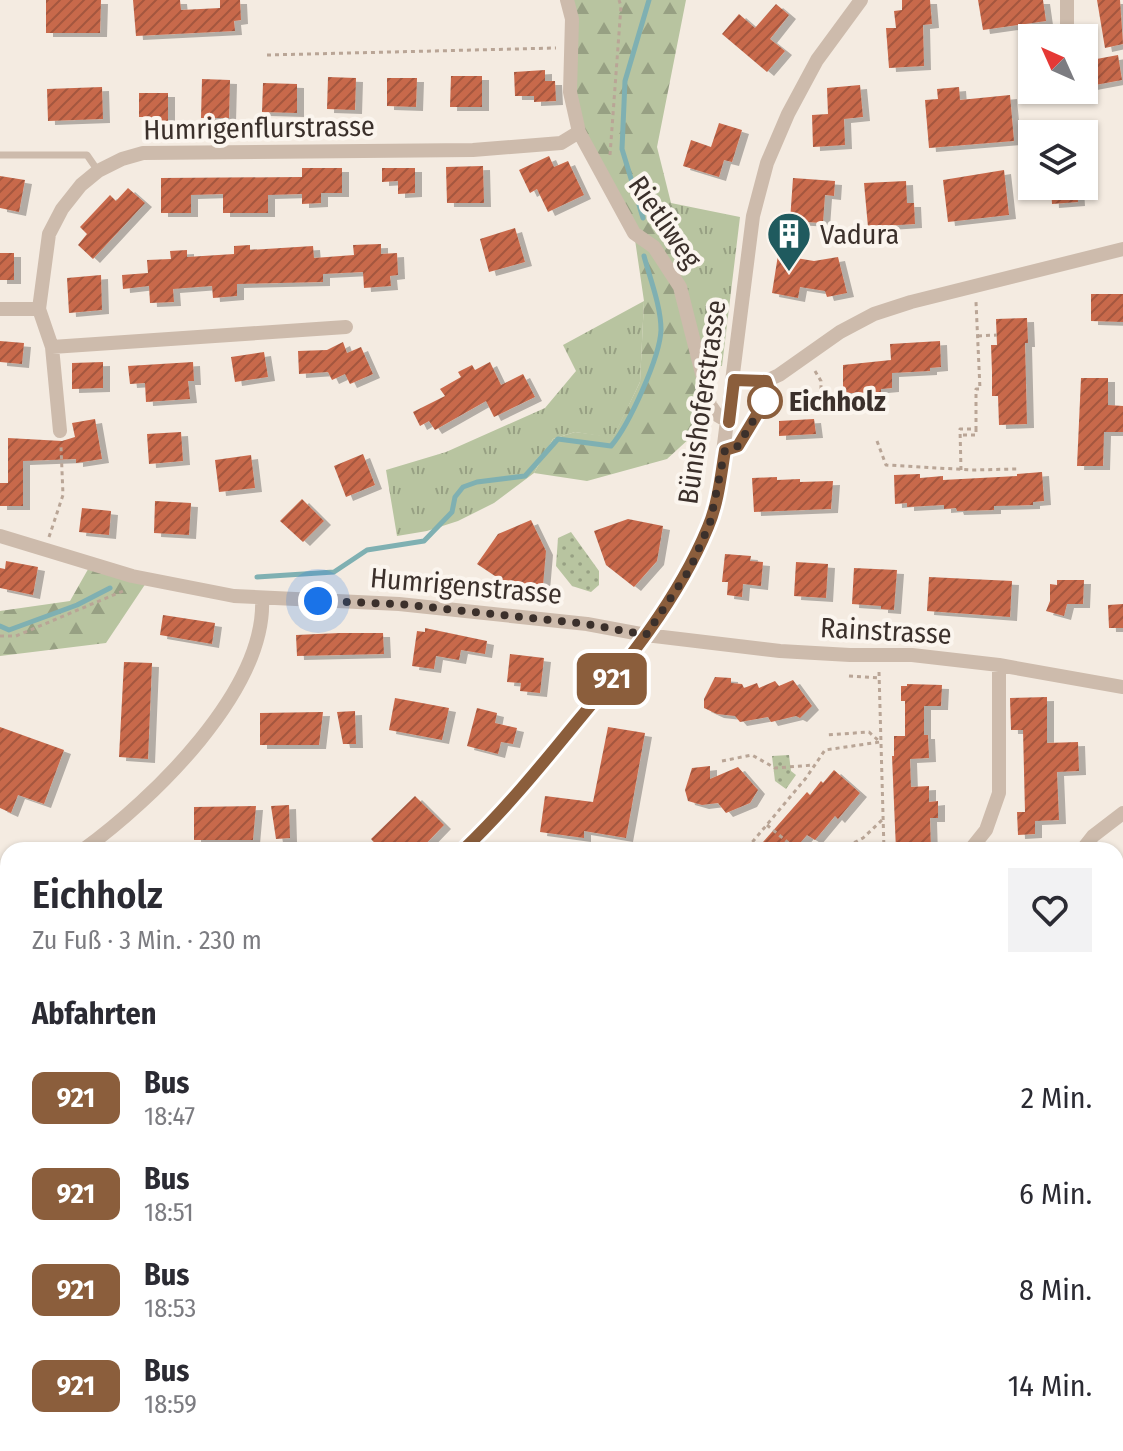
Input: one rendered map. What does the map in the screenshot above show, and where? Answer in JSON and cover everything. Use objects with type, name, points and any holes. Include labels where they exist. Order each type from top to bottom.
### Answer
[{"type":"street","name":"Rietliweg","points":[[567,0],[572,19],[570,92],[579,132],[634,233],[654,247],[680,287],[710,405],[717,415],[729,422]]},
{"type":"street","name":"Bünishoferstrasse","points":[[471,842],[562,741],[646,635],[690,569],[710,523],[731,448],[729,422],[753,216],[767,163],[788,114],[817,60],[861,0]]},
{"type":"street","points":[[1067,0],[1067,24]]},
{"type":"street","name":"Humrigenflurstrasse","points":[[60,431],[52,347],[39,309],[49,234],[62,209],[81,185],[98,171],[143,153],[487,149],[561,143],[579,132]]},
{"type":"street","points":[[734,380],[766,381],[794,366],[840,332],[874,314],[1123,249]]},
{"type":"street","points":[[0,309],[39,309]]},
{"type":"street","points":[[52,347],[346,327]]},
{"type":"street","name":"Humrigenstrasse","points":[[0,536],[132,576],[234,596],[399,604],[587,624],[646,635]]},
{"type":"street","points":[[92,842],[174,772],[227,703],[244,671],[263,620],[262,598]]},
{"type":"street","name":"Rainstrasse","points":[[646,635],[780,651],[912,655],[999,665],[1123,687]]},
{"type":"street","points":[[976,842],[986,830],[999,793],[999,665]]},
{"type":"street","points":[[1088,842],[1123,813]]},
{"type":"lane","points":[[0,155],[87,155],[98,171]]},
{"type":"lane","points":[[731,448],[770,393],[766,381]]},
{"type":"path","points":[[610,158],[619,0]]},
{"type":"path","points":[[267,55],[572,48]]},
{"type":"path","points":[[963,435],[976,435],[976,389],[980,389],[976,300]]},
{"type":"path","points":[[978,336],[997,335]]},
{"type":"path","points":[[813,367],[821,381],[821,393]]},
{"type":"path","points":[[961,470],[960,429],[976,429]]},
{"type":"path","points":[[52,530],[63,495],[60,431]]},
{"type":"path","points":[[877,441],[886,465],[961,470],[1017,469]]},
{"type":"path","points":[[0,636],[16,636],[126,590],[132,576]]},
{"type":"path","points":[[879,664],[884,842]]},
{"type":"path","points":[[849,676],[879,678]]},
{"type":"path","points":[[858,726],[861,731]]},
{"type":"path","points":[[868,726],[869,732]]},
{"type":"path","points":[[827,735],[869,732],[880,742]]},
{"type":"path","points":[[752,842],[825,750],[880,742]]},
{"type":"path","points":[[722,761],[752,755],[775,768],[815,765]]},
{"type":"path","points":[[855,842],[883,819]]},
{"type":"path","points":[[767,825],[787,842]]},
{"type":"green space","points":[[567,0],[686,0],[657,147],[671,203],[688,251],[680,287],[710,405],[691,437],[667,459],[587,481],[534,473],[553,439],[575,432],[613,437],[640,382],[644,301],[634,233],[579,132]]},
{"type":"green space","points":[[671,203],[740,217],[722,366],[700,367],[680,287]]},
{"type":"green space","points":[[644,301],[640,382],[613,438],[575,432],[553,439],[534,473],[494,503],[458,521],[397,536],[386,470],[446,452],[545,408],[576,371],[563,345]]},
{"type":"green space","points":[[571,532],[599,571],[599,585],[591,592],[572,586],[556,566],[558,538]]},
{"type":"green space","points":[[91,564],[148,580],[106,643],[0,656],[0,611],[70,601]]},
{"type":"green space","points":[[789,755],[791,771],[796,775],[786,789],[775,781],[772,756]]},
{"type":"building","points":[[46,0],[101,0],[100,33],[46,33]]},
{"type":"building","points":[[133,0],[180,0],[181,10],[220,8],[220,0],[240,0],[241,20],[234,21],[235,31],[136,36]]},
{"type":"building","points":[[902,0],[930,0],[932,24],[923,25],[924,66],[889,68],[886,28],[896,28],[894,11],[902,10]]},
{"type":"building","points":[[978,0],[1043,0],[1046,21],[983,30]]},
{"type":"building","points":[[1097,0],[1120,0],[1123,44],[1105,48]]},
{"type":"building","points":[[776,4],[789,15],[770,39],[785,51],[767,72],[722,34],[739,14],[755,28]]},
{"type":"building","points":[[1118,55],[1122,80],[1098,84],[1098,59]]},
{"type":"building","points":[[545,70],[545,81],[555,81],[556,101],[534,102],[534,96],[515,96],[514,72]]},
{"type":"building","points":[[451,76],[482,76],[482,107],[450,107]]},
{"type":"building","points":[[328,77],[356,78],[355,110],[327,109]]},
{"type":"building","points":[[387,78],[417,78],[416,107],[387,106]]},
{"type":"building","points":[[202,79],[230,80],[229,118],[201,118]]},
{"type":"building","points":[[263,83],[297,84],[297,113],[262,112]]},
{"type":"building","points":[[860,85],[863,117],[844,119],[845,145],[813,147],[812,115],[828,114],[827,88]]},
{"type":"building","points":[[102,87],[103,119],[48,121],[47,89]]},
{"type":"building","points":[[959,87],[960,100],[1010,95],[1014,141],[929,148],[925,100],[938,99],[937,89]]},
{"type":"building","points":[[139,93],[168,93],[168,128],[155,128],[154,117],[139,117]]},
{"type":"building","points":[[719,123],[742,130],[732,162],[724,160],[719,177],[683,166],[691,140],[711,147]]},
{"type":"building","points":[[549,156],[554,167],[568,161],[584,195],[548,212],[537,189],[530,193],[519,170]]},
{"type":"building","points":[[483,166],[484,203],[447,203],[446,167]]},
{"type":"building","points":[[302,168],[342,168],[342,193],[321,193],[321,203],[302,204],[302,194],[268,195],[268,213],[223,213],[223,194],[191,195],[191,213],[161,213],[161,178],[302,177]]},
{"type":"building","points":[[382,168],[415,168],[415,193],[398,194],[398,181],[382,182]]},
{"type":"building","points":[[1004,170],[1009,215],[948,222],[943,180]]},
{"type":"building","points":[[0,176],[25,180],[19,212],[0,208]]},
{"type":"building","points":[[793,178],[835,181],[834,196],[825,195],[823,223],[790,221]]},
{"type":"building","points":[[906,181],[907,203],[914,203],[915,224],[868,227],[864,183]]},
{"type":"building","points":[[128,188],[145,203],[93,259],[78,245],[87,234],[80,227],[110,195],[116,201]]},
{"type":"building","points":[[1052,200],[1078,200],[1078,202],[1052,204]]},
{"type":"building","points":[[515,228],[525,262],[489,272],[480,239]]},
{"type":"building","points":[[381,244],[381,254],[397,253],[398,275],[390,276],[391,286],[364,288],[363,272],[323,274],[323,282],[237,284],[237,296],[213,298],[212,286],[173,289],[174,302],[150,303],[149,286],[123,289],[122,275],[148,273],[147,260],[171,259],[170,251],[187,250],[187,257],[234,254],[234,246],[250,245],[250,250],[313,246],[314,258],[354,255],[353,245]]},
{"type":"building","points":[[0,253],[14,253],[14,280],[0,280]]},
{"type":"building","points":[[778,255],[814,261],[838,257],[847,293],[827,297],[825,291],[800,287],[798,298],[772,293]]},
{"type":"building","points":[[101,275],[102,310],[69,313],[67,278]]},
{"type":"building","points":[[1091,294],[1123,294],[1123,322],[1091,321]]},
{"type":"building","points":[[1027,318],[1027,424],[999,425],[998,396],[992,396],[991,345],[997,345],[996,319]]},
{"type":"building","points":[[0,341],[24,343],[22,364],[0,362]]},
{"type":"building","points":[[940,341],[941,367],[930,368],[930,371],[892,373],[892,388],[881,389],[881,393],[843,393],[843,365],[891,360],[890,344]]},
{"type":"building","points":[[343,342],[347,353],[361,347],[373,374],[350,384],[345,374],[332,380],[328,372],[299,374],[298,351],[327,350]]},
{"type":"building","points":[[264,352],[268,377],[235,382],[231,357]]},
{"type":"building","points":[[103,362],[103,388],[72,389],[72,363]]},
{"type":"building","points":[[193,362],[194,381],[188,381],[190,399],[146,402],[145,383],[130,384],[128,366]]},
{"type":"building","points":[[490,362],[501,385],[523,374],[535,397],[494,417],[486,401],[435,430],[429,421],[420,426],[413,412],[445,396],[440,389],[461,377],[458,372],[472,365],[475,370]]},
{"type":"building","points":[[1081,378],[1108,378],[1108,405],[1123,406],[1123,432],[1104,432],[1103,466],[1077,466]]},
{"type":"building","points":[[95,419],[102,459],[76,463],[76,459],[23,461],[23,506],[0,506],[0,483],[8,483],[8,438],[62,441],[75,437],[72,423]]},
{"type":"building","points":[[814,419],[816,434],[779,436],[779,421]]},
{"type":"building","points":[[181,432],[183,461],[149,464],[147,434]]},
{"type":"building","points":[[363,454],[375,485],[346,497],[334,466]]},
{"type":"building","points":[[251,455],[255,488],[219,492],[215,460]]},
{"type":"building","points":[[1042,472],[1044,501],[1033,502],[1033,505],[957,511],[956,508],[944,509],[944,505],[907,507],[907,503],[895,504],[894,475],[920,474],[920,478],[943,476],[943,480]]},
{"type":"building","points":[[777,477],[777,480],[800,479],[800,482],[833,481],[831,509],[754,512],[752,478]]},
{"type":"building","points":[[302,499],[324,521],[303,542],[280,521]]},
{"type":"building","points":[[155,501],[191,503],[189,535],[154,533]]},
{"type":"building","points":[[82,508],[111,511],[109,535],[79,532]]},
{"type":"building","points":[[628,519],[663,526],[657,561],[634,587],[606,565],[594,531]]},
{"type":"building","points":[[531,520],[546,551],[543,586],[507,584],[477,564],[498,534]]},
{"type":"building","points":[[725,554],[751,556],[750,561],[763,562],[761,586],[743,584],[742,597],[727,595],[728,582],[722,582]]},
{"type":"building","points":[[6,561],[38,567],[33,595],[0,588],[0,568],[5,569]]},
{"type":"building","points":[[796,562],[828,564],[826,598],[794,596]]},
{"type":"building","points":[[854,568],[897,570],[894,610],[852,604]]},
{"type":"building","points":[[929,577],[1012,581],[1010,617],[927,611]]},
{"type":"building","points":[[1057,580],[1084,580],[1083,604],[1067,604],[1064,616],[1046,611],[1050,601],[1050,584],[1057,585]]},
{"type":"building","points":[[1123,604],[1123,628],[1109,628],[1108,605]]},
{"type":"building","points":[[163,615],[215,623],[212,644],[160,635]]},
{"type":"building","points":[[425,628],[487,641],[485,654],[461,650],[459,660],[436,656],[434,669],[412,666],[417,631],[425,632]]},
{"type":"building","points":[[383,633],[384,654],[297,656],[296,635]]},
{"type":"building","points":[[510,654],[544,658],[540,693],[520,691],[521,683],[507,682]]},
{"type":"building","points":[[124,662],[152,663],[148,759],[119,757]]},
{"type":"building","points":[[715,677],[731,678],[731,683],[742,684],[744,688],[757,683],[759,688],[775,681],[779,686],[793,680],[812,706],[800,718],[796,716],[771,722],[768,717],[740,722],[735,716],[717,714],[704,708],[704,699]]},
{"type":"building","points":[[942,685],[941,706],[924,706],[924,735],[928,735],[929,758],[910,759],[911,787],[929,786],[929,802],[938,801],[938,818],[930,818],[931,842],[896,842],[892,756],[894,736],[905,736],[905,701],[901,701],[901,686]]},
{"type":"building","points":[[1047,697],[1047,743],[1078,742],[1079,771],[1057,772],[1059,820],[1035,821],[1035,834],[1018,835],[1017,812],[1025,812],[1023,730],[1011,730],[1010,698]]},
{"type":"building","points":[[395,698],[449,708],[442,740],[389,730]]},
{"type":"building","points":[[477,708],[497,713],[495,723],[517,728],[513,744],[501,742],[498,754],[467,746]]},
{"type":"building","points":[[355,711],[356,744],[343,744],[337,712]]},
{"type":"building","points":[[323,712],[319,745],[260,745],[260,713]]},
{"type":"building","points":[[0,727],[64,750],[44,804],[18,795],[11,813],[0,808]]},
{"type":"building","points":[[608,727],[645,733],[626,838],[584,831],[584,838],[540,832],[545,796],[593,802]]},
{"type":"building","points":[[710,766],[710,779],[738,767],[758,790],[750,803],[726,813],[718,803],[702,805],[688,801],[685,790],[692,768]]},
{"type":"building","points":[[834,770],[860,793],[815,840],[807,835],[801,842],[763,842],[807,792],[810,795],[821,781],[823,783]]},
{"type":"building","points":[[415,796],[444,825],[428,842],[374,842],[371,839]]},
{"type":"building","points":[[289,805],[290,838],[276,839],[271,806]]},
{"type":"building","points":[[256,806],[253,840],[194,840],[194,807]]},
{"type":"waterway","points":[[643,218],[622,149],[625,81],[649,0]]},
{"type":"waterway","points":[[257,577],[334,572],[367,550],[424,541],[452,512],[455,497],[463,487],[477,482],[525,476],[558,439],[611,446],[642,390],[659,342],[659,312],[644,256]]},
{"type":"waterway","points":[[0,626],[9,630],[77,605],[110,588]]},
{"type":"bus line","name":"921","points":[[471,842],[600,695],[646,635],[690,569],[710,523],[725,450],[738,446],[770,393],[766,381],[734,380],[729,422]]},
{"type":"place","name":"Vadura","points":[[789,273]]},
{"type":"place","name":"Eichholz","points":[[765,401]]},
{"type":"route","points":[[318,601],[399,604],[587,624],[646,635],[690,569],[710,523],[725,450],[738,446],[765,401]]}]
